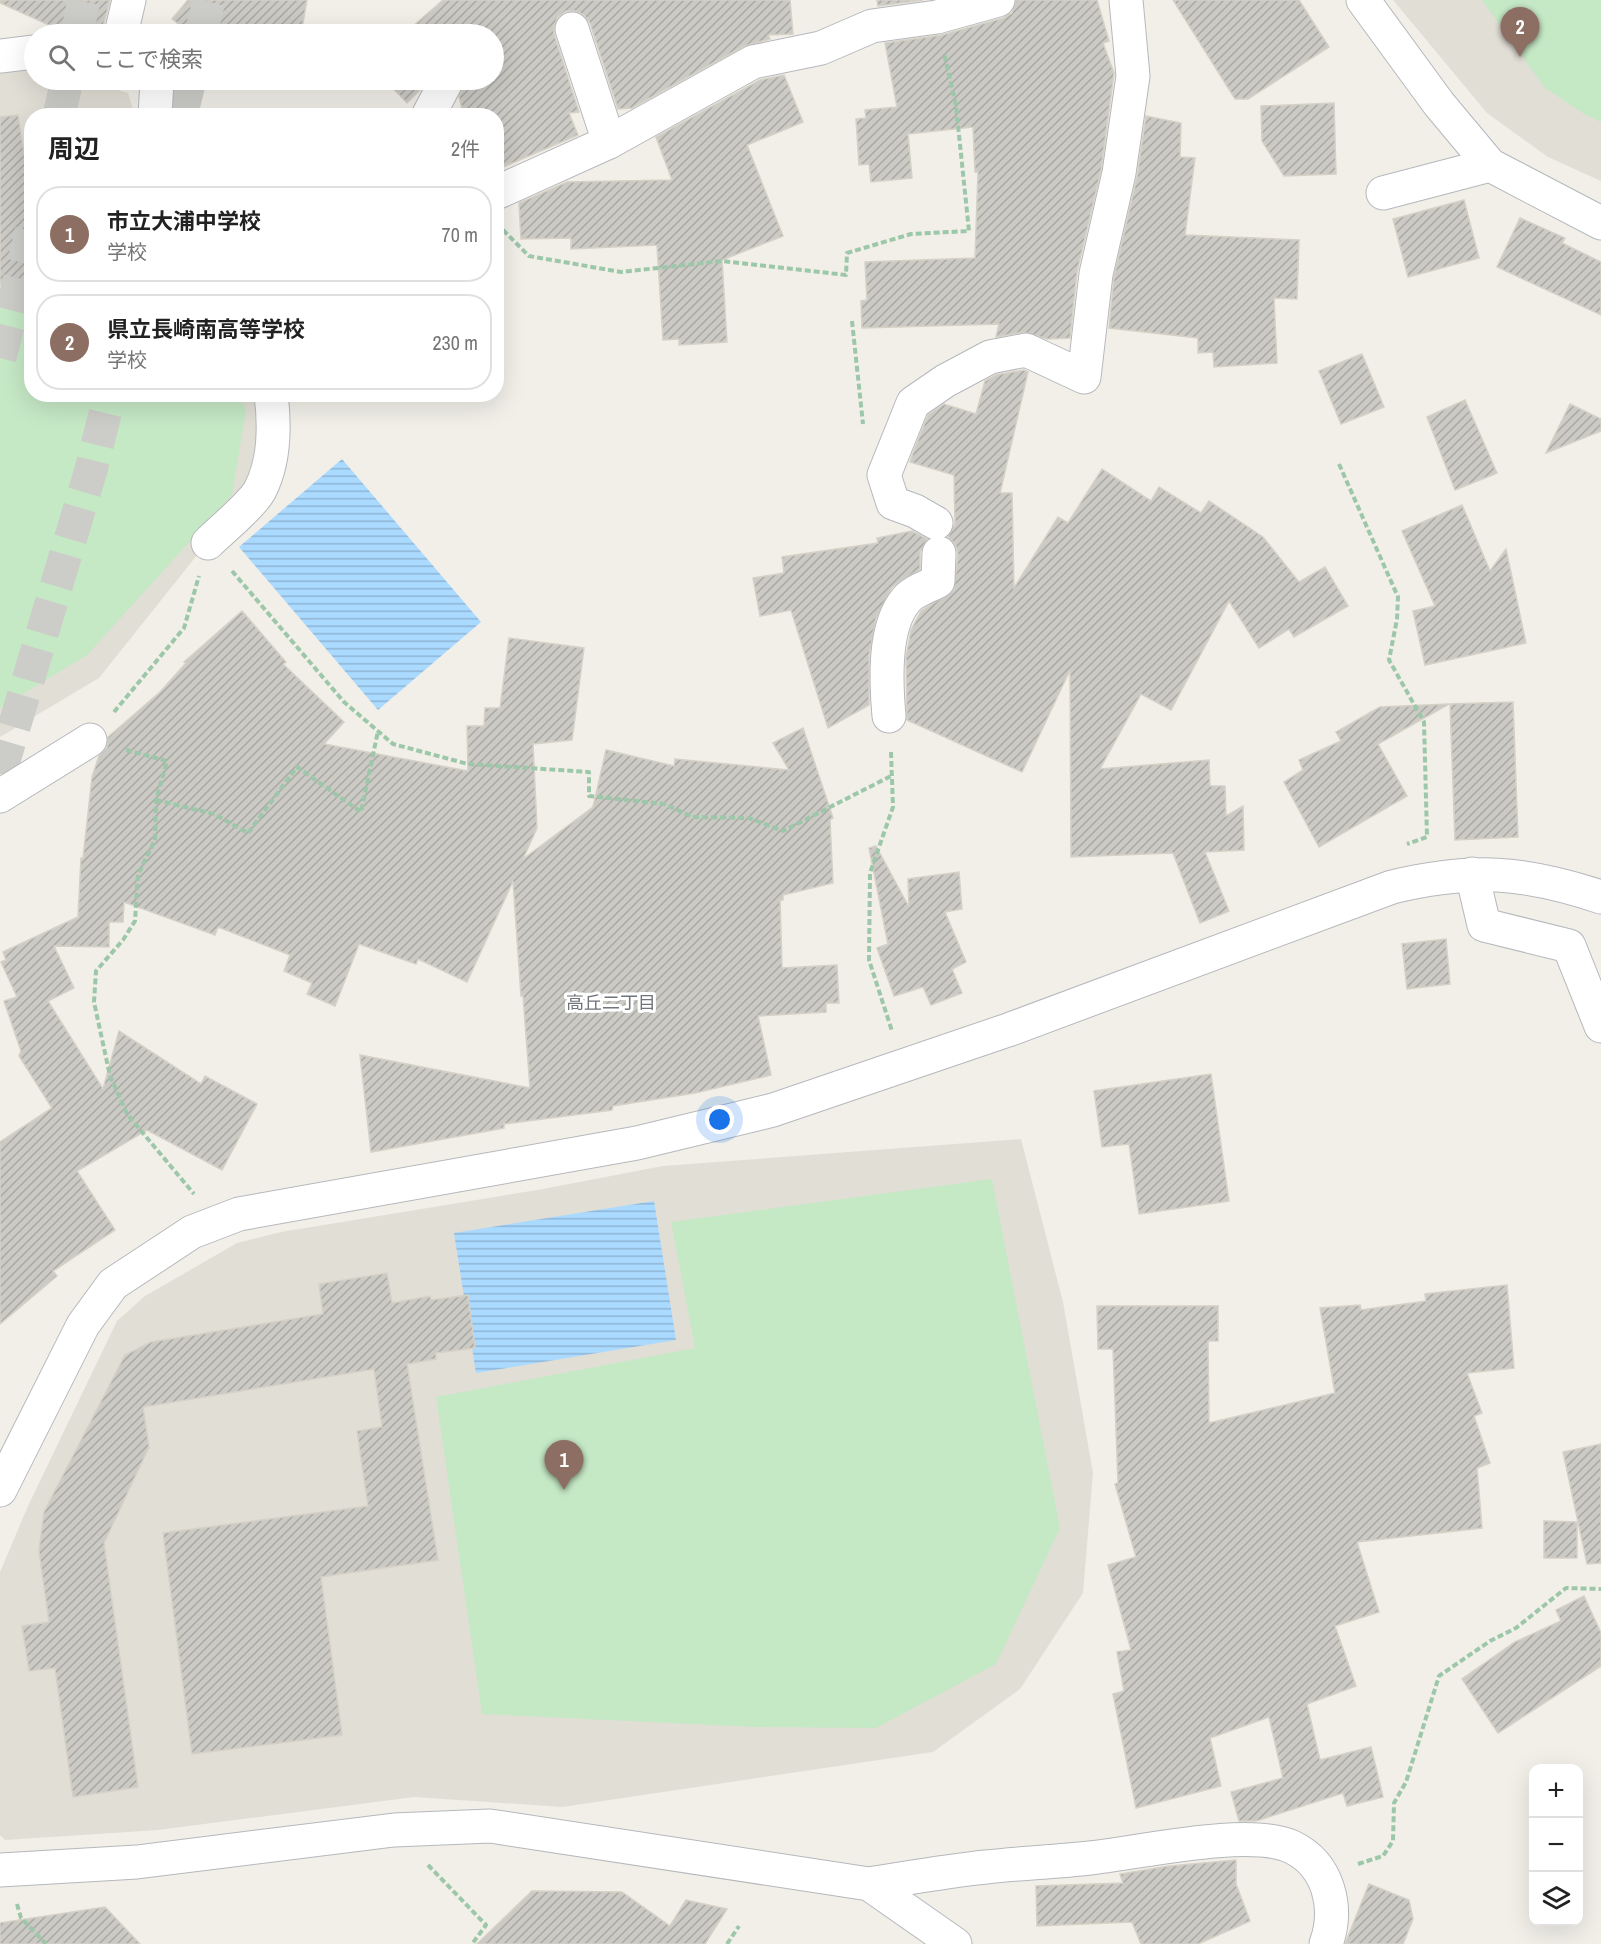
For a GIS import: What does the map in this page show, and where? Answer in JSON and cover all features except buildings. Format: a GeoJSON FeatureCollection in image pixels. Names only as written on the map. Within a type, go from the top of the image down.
{"type":"FeatureCollection","features":[{"type":"Feature","properties":{"kind":"street"},"geometry":{"type":"LineString","coordinates":[[123,24],[129,0]]}},
{"type":"Feature","properties":{"kind":"street"},"geometry":{"type":"LineString","coordinates":[[504,189],[609,142],[753,62],[821,48],[872,26],[937,17],[998,0]]}},
{"type":"Feature","properties":{"kind":"street"},"geometry":{"type":"LineString","coordinates":[[889,716],[886,680],[892,629],[906,599],[938,581],[937,538],[915,511],[893,503],[884,475],[913,403],[964,369],[990,357],[1026,350],[1084,377],[1096,274],[1119,173],[1133,76],[1126,0]]}},
{"type":"Feature","properties":{"kind":"street"},"geometry":{"type":"LineString","coordinates":[[1364,0],[1439,104],[1490,165],[1601,223]]}},
{"type":"Feature","properties":{"kind":"street"},"geometry":{"type":"LineString","coordinates":[[572,29],[609,142]]}},
{"type":"Feature","properties":{"kind":"street"},"geometry":{"type":"LineString","coordinates":[[0,56],[24,53]]}},
{"type":"Feature","properties":{"kind":"street"},"geometry":{"type":"LineString","coordinates":[[155,108],[156,90]]}},
{"type":"Feature","properties":{"kind":"street"},"geometry":{"type":"LineString","coordinates":[[432,108],[442,90]]}},
{"type":"Feature","properties":{"kind":"street"},"geometry":{"type":"LineString","coordinates":[[1383,193],[1490,165]]}},
{"type":"Feature","properties":{"kind":"street"},"geometry":{"type":"LineString","coordinates":[[208,543],[259,491],[270,459],[274,425],[273,402]]}},
{"type":"Feature","properties":{"kind":"street"},"geometry":{"type":"LineString","coordinates":[[0,796],[90,740]]}},
{"type":"Feature","properties":{"kind":"street"},"geometry":{"type":"LineString","coordinates":[[1472,874],[1484,925],[1569,946],[1601,1026]]}},
{"type":"Feature","properties":{"kind":"street"},"geometry":{"type":"LineString","coordinates":[[0,1490],[83,1325],[113,1284],[192,1232],[239,1214],[638,1143],[773,1110],[902,1064],[1008,1030],[1392,886],[1431,878],[1472,874],[1554,882],[1601,897]]}},
{"type":"Feature","properties":{"kind":"street"},"geometry":{"type":"LineString","coordinates":[[0,1870],[137,1862],[394,1830],[490,1826],[869,1884],[984,1867],[1091,1858],[1176,1845],[1276,1842],[1292,1847],[1311,1859],[1325,1876],[1333,1914],[1326,1944]]}},
{"type":"Feature","properties":{"kind":"street"},"geometry":{"type":"LineString","coordinates":[[869,1884],[955,1944]]}},
{"type":"Feature","properties":{"kind":"path"},"geometry":{"type":"LineString","coordinates":[[504,231],[529,256],[621,272],[722,261],[846,276],[847,252],[911,234],[969,231],[956,106],[937,17]]}},
{"type":"Feature","properties":{"kind":"path"},"geometry":{"type":"LineString","coordinates":[[852,321],[864,426]]}},
{"type":"Feature","properties":{"kind":"path"},"geometry":{"type":"LineString","coordinates":[[1339,464],[1398,597],[1397,619],[1389,660],[1424,722],[1427,837],[1390,849],[1392,886]]}},
{"type":"Feature","properties":{"kind":"path"},"geometry":{"type":"LineString","coordinates":[[208,543],[344,702],[393,744],[468,764],[589,772],[589,796],[664,804],[693,817],[749,818],[783,831],[893,775],[893,807],[870,873],[869,960],[902,1064]]}},
{"type":"Feature","properties":{"kind":"path"},"geometry":{"type":"LineString","coordinates":[[208,543],[184,628],[90,740],[167,761],[156,800],[155,840],[138,874],[135,921],[123,940],[96,971],[94,1002],[110,1076],[127,1114],[219,1222]]}},
{"type":"Feature","properties":{"kind":"path"},"geometry":{"type":"LineString","coordinates":[[156,800],[214,814],[248,833],[297,767],[361,812],[378,731]]}},
{"type":"Feature","properties":{"kind":"path"},"geometry":{"type":"LineString","coordinates":[[1325,1876],[1383,1856],[1393,1840],[1394,1803],[1406,1782],[1439,1676],[1490,1641],[1516,1628],[1566,1588],[1601,1589]]}},
{"type":"Feature","properties":{"kind":"path"},"geometry":{"type":"LineString","coordinates":[[394,1830],[486,1925],[472,1944]]}},
{"type":"Feature","properties":{"kind":"path"},"geometry":{"type":"LineString","coordinates":[[19,1905],[21,1918],[46,1944]]}},
{"type":"Feature","properties":{"kind":"path"},"geometry":{"type":"LineString","coordinates":[[727,1944],[739,1926]]}},
{"type":"Feature","properties":{"kind":"shaded area"},"geometry":{"type":"Polygon","coordinates":[[[1393,0],[1601,0],[1601,181],[1548,157],[1487,113],[1393,0]]]}},
{"type":"Feature","properties":{"kind":"shaded area"},"geometry":{"type":"Polygon","coordinates":[[[24,68],[24,90],[118,90],[128,93],[133,108],[24,108],[24,402],[260,402],[264,410],[245,495],[99,678],[0,737],[0,72],[24,68]]]}},
{"type":"Feature","properties":{"kind":"shaded area"},"geometry":{"type":"Polygon","coordinates":[[[1021,1139],[1063,1302],[1093,1473],[1083,1593],[1020,1689],[933,1752],[562,1807],[414,1797],[158,1830],[5,1840],[0,1835],[0,1572],[28,1506],[117,1321],[145,1296],[237,1243],[281,1232],[543,1189],[663,1166],[1021,1139]]]}},
{"type":"Feature","properties":{"kind":"green space"},"geometry":{"type":"Polygon","coordinates":[[[1482,0],[1601,0],[1601,122],[1584,114],[1545,88],[1482,0]]]}},
{"type":"Feature","properties":{"kind":"green space"},"geometry":{"type":"Polygon","coordinates":[[[24,304],[24,402],[242,402],[246,411],[232,495],[87,655],[0,708],[0,308],[24,304]]]}},
{"type":"Feature","properties":{"kind":"green space"},"geometry":{"type":"Polygon","coordinates":[[[992,1179],[1060,1528],[996,1664],[876,1728],[754,1727],[482,1714],[436,1397],[695,1348],[671,1222],[992,1179]]]}},
{"type":"Feature","properties":{"kind":"water"},"geometry":{"type":"Polygon","coordinates":[[[342,459],[481,622],[378,710],[239,547],[342,459]]]}},
{"type":"Feature","properties":{"kind":"water"},"geometry":{"type":"Polygon","coordinates":[[[654,1201],[676,1340],[476,1373],[454,1233],[654,1201]]]}},
{"type":"Feature","properties":{"kind":"tunnel"},"geometry":{"type":"LineString","coordinates":[[79,24],[84,0]]}},
{"type":"Feature","properties":{"kind":"tunnel"},"geometry":{"type":"LineString","coordinates":[[203,24],[209,0]]}},
{"type":"Feature","properties":{"kind":"tunnel"},"geometry":{"type":"LineString","coordinates":[[61,108],[65,90]]}},
{"type":"Feature","properties":{"kind":"tunnel"},"geometry":{"type":"LineString","coordinates":[[183,108],[188,90]]}},
{"type":"Feature","properties":{"kind":"tunnel"},"geometry":{"type":"LineString","coordinates":[[0,358],[24,261]]}},
{"type":"Feature","properties":{"kind":"tunnel"},"geometry":{"type":"LineString","coordinates":[[0,774],[91,470],[108,402]]}},
{"type":"Feature","properties":{"kind":"place","name":"県立長崎南高等学校"},"geometry":{"type":"Point","coordinates":[1520,57]}},
{"type":"Feature","properties":{"kind":"place","name":"市立大浦中学校"},"geometry":{"type":"Point","coordinates":[564,1490]}},
{"type":"Feature","properties":{"kind":"district","name":"高丘二丁目"},"geometry":{"type":"Point","coordinates":[611,1002]}}]}
